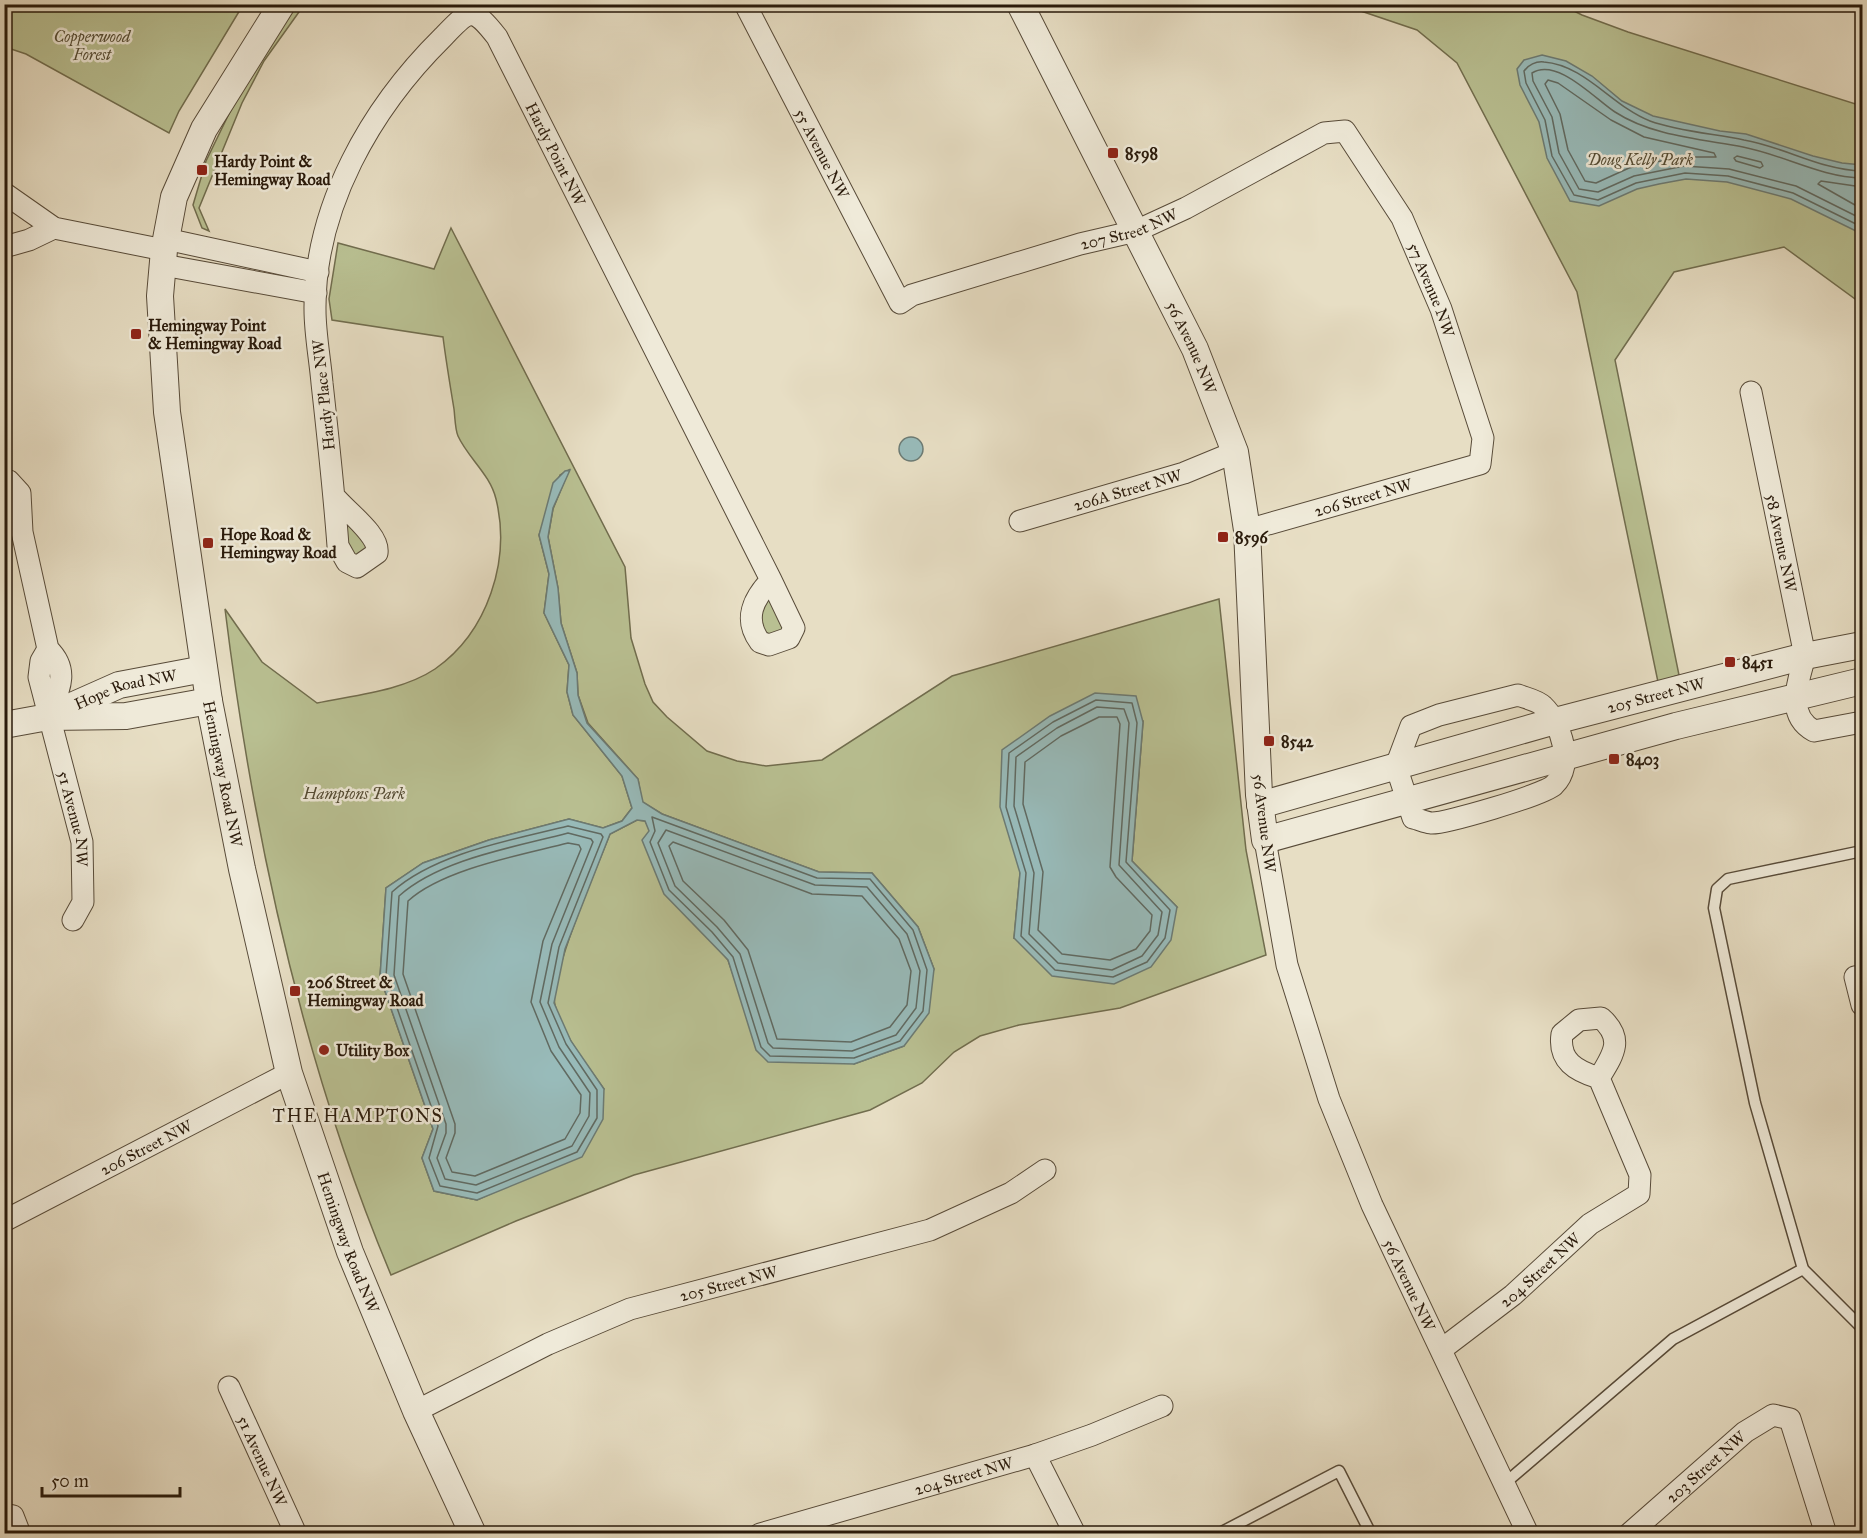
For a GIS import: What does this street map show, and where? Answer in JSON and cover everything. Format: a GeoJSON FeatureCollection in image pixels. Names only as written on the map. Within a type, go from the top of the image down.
{"type":"FeatureCollection","features":[{"type":"Feature","properties":{"kind":"street","name":"Hemingway Road NW"},"geometry":{"type":"LineString","coordinates":[[282,4],[204,129],[174,197],[160,296],[167,412],[209,701],[242,869],[290,1073],[350,1252],[416,1411],[473,1533]]}},
{"type":"Feature","properties":{"kind":"street","name":"55 Avenue NW"},"geometry":{"type":"LineString","coordinates":[[745,4],[900,303]]}},
{"type":"Feature","properties":{"kind":"street","name":"56 Avenue NW"},"geometry":{"type":"LineString","coordinates":[[1020,4],[1195,349],[1235,452],[1247,530],[1260,805],[1287,965],[1329,1099],[1371,1205],[1442,1349],[1528,1533]]}},
{"type":"Feature","properties":{"kind":"street","name":"Hardy Point NW"},"geometry":{"type":"LineString","coordinates":[[316,293],[320,248],[343,178],[374,121],[432,47],[461,18],[471,14],[481,16],[497,37],[771,580]]}},
{"type":"Feature","properties":{"kind":"street","name":"207 Street NW"},"geometry":{"type":"LineString","coordinates":[[900,303],[912,295],[1080,244],[1136,231],[1186,208],[1324,133],[1345,131]]}},
{"type":"Feature","properties":{"kind":"street","name":"57 Avenue NW"},"geometry":{"type":"LineString","coordinates":[[1345,131],[1402,218],[1441,309],[1483,438],[1480,464]]}},
{"type":"Feature","properties":{"kind":"street"},"geometry":{"type":"LineString","coordinates":[[4,193],[54,228],[165,252],[316,293]]}},
{"type":"Feature","properties":{"kind":"street"},"geometry":{"type":"LineString","coordinates":[[4,247],[29,240],[54,228]]}},
{"type":"Feature","properties":{"kind":"street"},"geometry":{"type":"LineString","coordinates":[[165,252],[318,272]]}},
{"type":"Feature","properties":{"kind":"street","name":"Hardy Place NW"},"geometry":{"type":"LineString","coordinates":[[316,293],[315,312],[334,496]]}},
{"type":"Feature","properties":{"kind":"street","name":"58 Avenue NW"},"geometry":{"type":"LineString","coordinates":[[1751,392],[1804,656],[1794,696]]}},
{"type":"Feature","properties":{"kind":"street","name":"206A Street NW"},"geometry":{"type":"LineString","coordinates":[[1020,521],[1184,473],[1235,452]]}},
{"type":"Feature","properties":{"kind":"street","name":"206 Street NW"},"geometry":{"type":"LineString","coordinates":[[1247,530],[1480,464]]}},
{"type":"Feature","properties":{"kind":"street","name":"51 Avenue NW"},"geometry":{"type":"LineString","coordinates":[[4,481],[9,481],[20,493],[22,532],[48,649],[41,661],[39,677],[82,842],[83,902],[72,920]]}},
{"type":"Feature","properties":{"kind":"street","name":"205 Street NW"},"geometry":{"type":"LineString","coordinates":[[1260,805],[1555,721],[1804,656],[1863,645]]}},
{"type":"Feature","properties":{"kind":"street","name":"Hope Road NW"},"geometry":{"type":"LineString","coordinates":[[48,717],[119,685],[204,669]]}},
{"type":"Feature","properties":{"kind":"street","name":"205 Street NW"},"geometry":{"type":"LineString","coordinates":[[1265,840],[1565,756],[1794,696],[1863,681]]}},
{"type":"Feature","properties":{"kind":"street"},"geometry":{"type":"LineString","coordinates":[[1407,799],[1396,766],[1412,726],[1440,715],[1518,695],[1541,704],[1555,721],[1565,756]]}},
{"type":"Feature","properties":{"kind":"street"},"geometry":{"type":"LineString","coordinates":[[1794,696],[1800,720],[1814,731],[1863,722]]}},
{"type":"Feature","properties":{"kind":"street","name":"Hope Road NW"},"geometry":{"type":"LineString","coordinates":[[4,725],[48,717],[126,716],[209,701]]}},
{"type":"Feature","properties":{"kind":"street"},"geometry":{"type":"LineString","coordinates":[[1859,976],[1863,1005]]}},
{"type":"Feature","properties":{"kind":"street","name":"206 Street NW"},"geometry":{"type":"LineString","coordinates":[[4,1221],[290,1073]]}},
{"type":"Feature","properties":{"kind":"street","name":"204 Street NW"},"geometry":{"type":"LineString","coordinates":[[1442,1349],[1513,1294],[1590,1224],[1639,1194],[1640,1175],[1599,1078]]}},
{"type":"Feature","properties":{"kind":"street","name":"205 Street NW"},"geometry":{"type":"LineString","coordinates":[[416,1411],[548,1344],[630,1309],[930,1230],[1011,1193],[1045,1170]]}},
{"type":"Feature","properties":{"kind":"street","name":"51 Avenue NW"},"geometry":{"type":"LineString","coordinates":[[229,1387],[297,1533]]}},
{"type":"Feature","properties":{"kind":"street","name":"204 Street NW"},"geometry":{"type":"LineString","coordinates":[[771,1532],[1035,1455],[1092,1436],[1162,1406]]}},
{"type":"Feature","properties":{"kind":"street","name":"203 Street NW"},"geometry":{"type":"LineString","coordinates":[[1629,1533],[1745,1432],[1773,1415],[1790,1419],[1826,1533]]}},
{"type":"Feature","properties":{"kind":"street"},"geometry":{"type":"LineString","coordinates":[[1035,1455],[1075,1533]]}},
{"type":"Feature","properties":{"kind":"lane"},"geometry":{"type":"LineString","coordinates":[[1863,851],[1728,879],[1717,889],[1714,897],[1714,908],[1755,1103],[1803,1269],[1863,1329]]}},
{"type":"Feature","properties":{"kind":"lane"},"geometry":{"type":"LineString","coordinates":[[1504,1484],[1673,1339],[1803,1269]]}},
{"type":"Feature","properties":{"kind":"lane"},"geometry":{"type":"LineString","coordinates":[[1218,1533],[1339,1471],[1371,1533]]}},
{"type":"Feature","properties":{"kind":"green space","name":"Copperwood Forest"},"geometry":{"type":"Polygon","coordinates":[[[5,4],[243,5],[179,111],[169,133],[26,54],[5,47],[5,4]]]}},
{"type":"Feature","properties":{"kind":"green space"},"geometry":{"type":"Polygon","coordinates":[[[293,5],[304,5],[264,61],[242,103],[199,208],[209,231],[202,228],[193,205],[206,161],[243,85],[293,5]]]}},
{"type":"Feature","properties":{"kind":"green space","name":"Doug Kelly Park"},"geometry":{"type":"Polygon","coordinates":[[[1343,5],[1562,5],[1628,32],[1862,106],[1862,304],[1784,247],[1674,272],[1615,360],[1679,675],[1658,682],[1577,292],[1457,63],[1417,30],[1343,5]]]}},
{"type":"Feature","properties":{"kind":"green space","name":"Hamptons Park"},"geometry":{"type":"Polygon","coordinates":[[[451,228],[625,567],[631,638],[653,702],[707,751],[737,761],[766,766],[822,760],[952,676],[1219,599],[1246,850],[1266,955],[1120,1008],[1019,1025],[980,1036],[954,1052],[922,1083],[870,1110],[634,1175],[516,1221],[391,1275],[359,1195],[331,1113],[285,948],[250,779],[225,609],[262,662],[317,703],[378,691],[422,676],[435,669],[453,654],[482,615],[497,570],[500,522],[493,490],[457,433],[443,337],[332,320],[329,299],[338,243],[434,269],[451,228]],[[569,470],[560,475],[539,535],[549,574],[544,613],[569,665],[567,692],[573,715],[622,776],[632,808],[622,821],[603,828],[569,819],[489,840],[423,863],[386,888],[380,977],[433,1129],[422,1158],[434,1191],[477,1200],[528,1177],[604,1089],[564,1028],[555,1005],[555,991],[566,948],[610,834],[637,820],[645,821],[708,936],[728,960],[739,992],[854,1064],[904,1046],[934,969],[918,927],[872,873],[819,872],[662,814],[642,802],[638,779],[588,723],[578,695],[577,673],[561,623],[558,588],[548,537],[553,509],[569,470]],[[1143,722],[1020,873],[1014,938],[1177,907],[1132,861],[1143,722]]]}},
{"type":"Feature","properties":{"kind":"green space"},"geometry":{"type":"Polygon","coordinates":[[[341,510],[377,553],[347,562],[341,510]]]}},
{"type":"Feature","properties":{"kind":"green space"},"geometry":{"type":"Polygon","coordinates":[[[769,589],[788,621],[776,639],[756,626],[769,589]]]}},
{"type":"Feature","properties":{"kind":"water"},"geometry":{"type":"Polygon","coordinates":[[[1542,55],[1566,61],[1592,76],[1622,101],[1653,116],[1720,131],[1746,134],[1813,156],[1862,165],[1862,234],[1791,199],[1727,182],[1686,179],[1659,184],[1637,189],[1599,206],[1570,201],[1547,158],[1539,122],[1520,85],[1517,69],[1524,60],[1542,55]]]}},
{"type":"Feature","properties":{"kind":"water"},"geometry":{"type":"Polygon","coordinates":[[[911,437],[916,438],[922,444],[922,454],[916,460],[911,461],[906,460],[900,454],[899,449],[900,444],[906,438],[911,437]]]}},
{"type":"Feature","properties":{"kind":"water"},"geometry":{"type":"Polygon","coordinates":[[[570,470],[553,508],[548,537],[558,588],[561,623],[577,673],[578,695],[587,723],[638,779],[643,802],[662,814],[819,872],[872,873],[918,927],[934,969],[929,1013],[904,1046],[854,1064],[768,1062],[756,1050],[728,960],[664,894],[642,840],[649,831],[645,821],[637,820],[610,834],[565,949],[554,1003],[571,1041],[604,1089],[603,1119],[582,1157],[477,1200],[434,1191],[422,1158],[433,1129],[380,977],[386,888],[423,863],[489,840],[569,819],[603,828],[622,821],[632,808],[622,776],[573,715],[567,692],[569,665],[544,613],[549,574],[539,535],[553,483],[565,471],[570,470]]]}},
{"type":"Feature","properties":{"kind":"water"},"geometry":{"type":"Polygon","coordinates":[[[1095,693],[1136,696],[1143,722],[1132,861],[1177,907],[1171,940],[1151,967],[1114,984],[1052,976],[1014,938],[1020,873],[1000,807],[1002,750],[1050,716],[1095,693]]]}},
{"type":"Feature","properties":{"kind":"place","name":"8598"},"geometry":{"type":"Point","coordinates":[1113,153]}},
{"type":"Feature","properties":{"kind":"place","name":"Hardy Point & Hemingway Road"},"geometry":{"type":"Point","coordinates":[202,170]}},
{"type":"Feature","properties":{"kind":"place","name":"Hemingway Point & Hemingway Road"},"geometry":{"type":"Point","coordinates":[136,334]}},
{"type":"Feature","properties":{"kind":"place","name":"8596"},"geometry":{"type":"Point","coordinates":[1223,537]}},
{"type":"Feature","properties":{"kind":"place","name":"Hope Road & Hemingway Road"},"geometry":{"type":"Point","coordinates":[208,543]}},
{"type":"Feature","properties":{"kind":"place","name":"8451"},"geometry":{"type":"Point","coordinates":[1730,662]}},
{"type":"Feature","properties":{"kind":"place","name":"8542"},"geometry":{"type":"Point","coordinates":[1269,741]}},
{"type":"Feature","properties":{"kind":"place","name":"8403"},"geometry":{"type":"Point","coordinates":[1614,759]}},
{"type":"Feature","properties":{"kind":"place","name":"206 Street & Hemingway Road"},"geometry":{"type":"Point","coordinates":[295,991]}},
{"type":"Feature","properties":{"kind":"place","name":"Utility Box"},"geometry":{"type":"Point","coordinates":[324,1050]}},
{"type":"Feature","properties":{"kind":"district","name":"THE HAMPTONS"},"geometry":{"type":"Point","coordinates":[358,1116]}}]}
